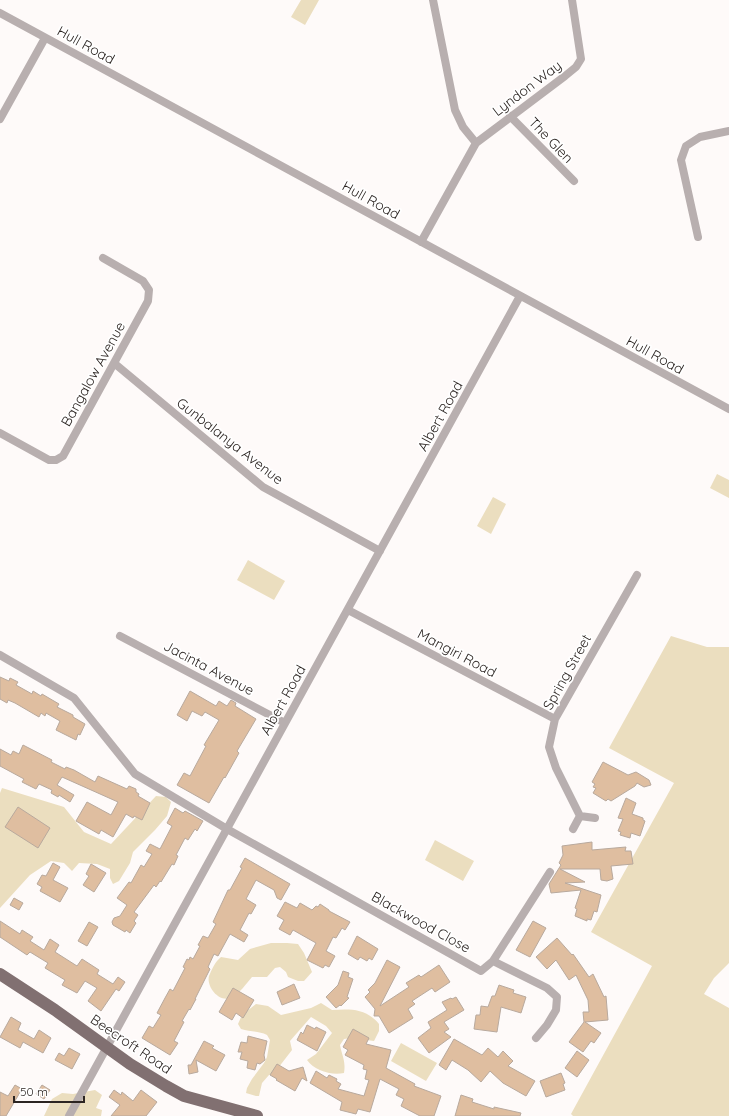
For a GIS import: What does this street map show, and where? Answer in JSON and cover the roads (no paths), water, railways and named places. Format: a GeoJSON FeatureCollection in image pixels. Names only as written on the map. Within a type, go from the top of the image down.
{"type":"FeatureCollection","features":[{"type":"Feature","properties":{"kind":"main road","name":"Beecroft Road"},"geometry":{"type":"LineString","coordinates":[[0,974],[130,1064],[184,1096],[257,1116]]}},
{"type":"Feature","properties":{"kind":"street"},"geometry":{"type":"LineString","coordinates":[[433,0],[455,110],[463,127],[476,143]]}},
{"type":"Feature","properties":{"kind":"street","name":"Lyndon Way"},"geometry":{"type":"LineString","coordinates":[[420,242],[476,143],[576,67],[581,59],[572,0]]}},
{"type":"Feature","properties":{"kind":"street","name":"Hull Road"},"geometry":{"type":"LineString","coordinates":[[0,13],[729,409]]}},
{"type":"Feature","properties":{"kind":"street"},"geometry":{"type":"LineString","coordinates":[[0,119],[44,38]]}},
{"type":"Feature","properties":{"kind":"street","name":"The Glen"},"geometry":{"type":"LineString","coordinates":[[510,116],[574,181]]}},
{"type":"Feature","properties":{"kind":"street"},"geometry":{"type":"LineString","coordinates":[[698,237],[681,160],[686,146],[700,137],[729,131]]}},
{"type":"Feature","properties":{"kind":"street","name":"Bangalow Avenue"},"geometry":{"type":"LineString","coordinates":[[0,433],[49,460],[56,460],[63,456],[148,301],[149,290],[143,281],[103,258]]}},
{"type":"Feature","properties":{"kind":"street","name":"Albert Road"},"geometry":{"type":"LineString","coordinates":[[69,1116],[520,296]]}},
{"type":"Feature","properties":{"kind":"street","name":"Gunbalanya Avenue"},"geometry":{"type":"LineString","coordinates":[[114,363],[263,486],[380,551]]}},
{"type":"Feature","properties":{"kind":"street","name":"Spring Street"},"geometry":{"type":"LineString","coordinates":[[580,816],[556,768],[549,747],[554,719],[637,575]]}},
{"type":"Feature","properties":{"kind":"street","name":"Mangiri Road"},"geometry":{"type":"LineString","coordinates":[[348,610],[554,719]]}},
{"type":"Feature","properties":{"kind":"street","name":"Jacinta Avenue"},"geometry":{"type":"LineString","coordinates":[[120,636],[285,723]]}},
{"type":"Feature","properties":{"kind":"street"},"geometry":{"type":"LineString","coordinates":[[0,655],[74,698],[135,774],[228,829]]}},
{"type":"Feature","properties":{"kind":"street"},"geometry":{"type":"LineString","coordinates":[[573,829],[580,816],[595,818]]}},
{"type":"Feature","properties":{"kind":"street","name":"Blackwood Close"},"geometry":{"type":"LineString","coordinates":[[228,829],[481,972],[493,961]]}},
{"type":"Feature","properties":{"kind":"street"},"geometry":{"type":"LineString","coordinates":[[536,1038],[547,1025],[556,1010],[557,997],[547,988],[493,961],[550,872]]}}]}
